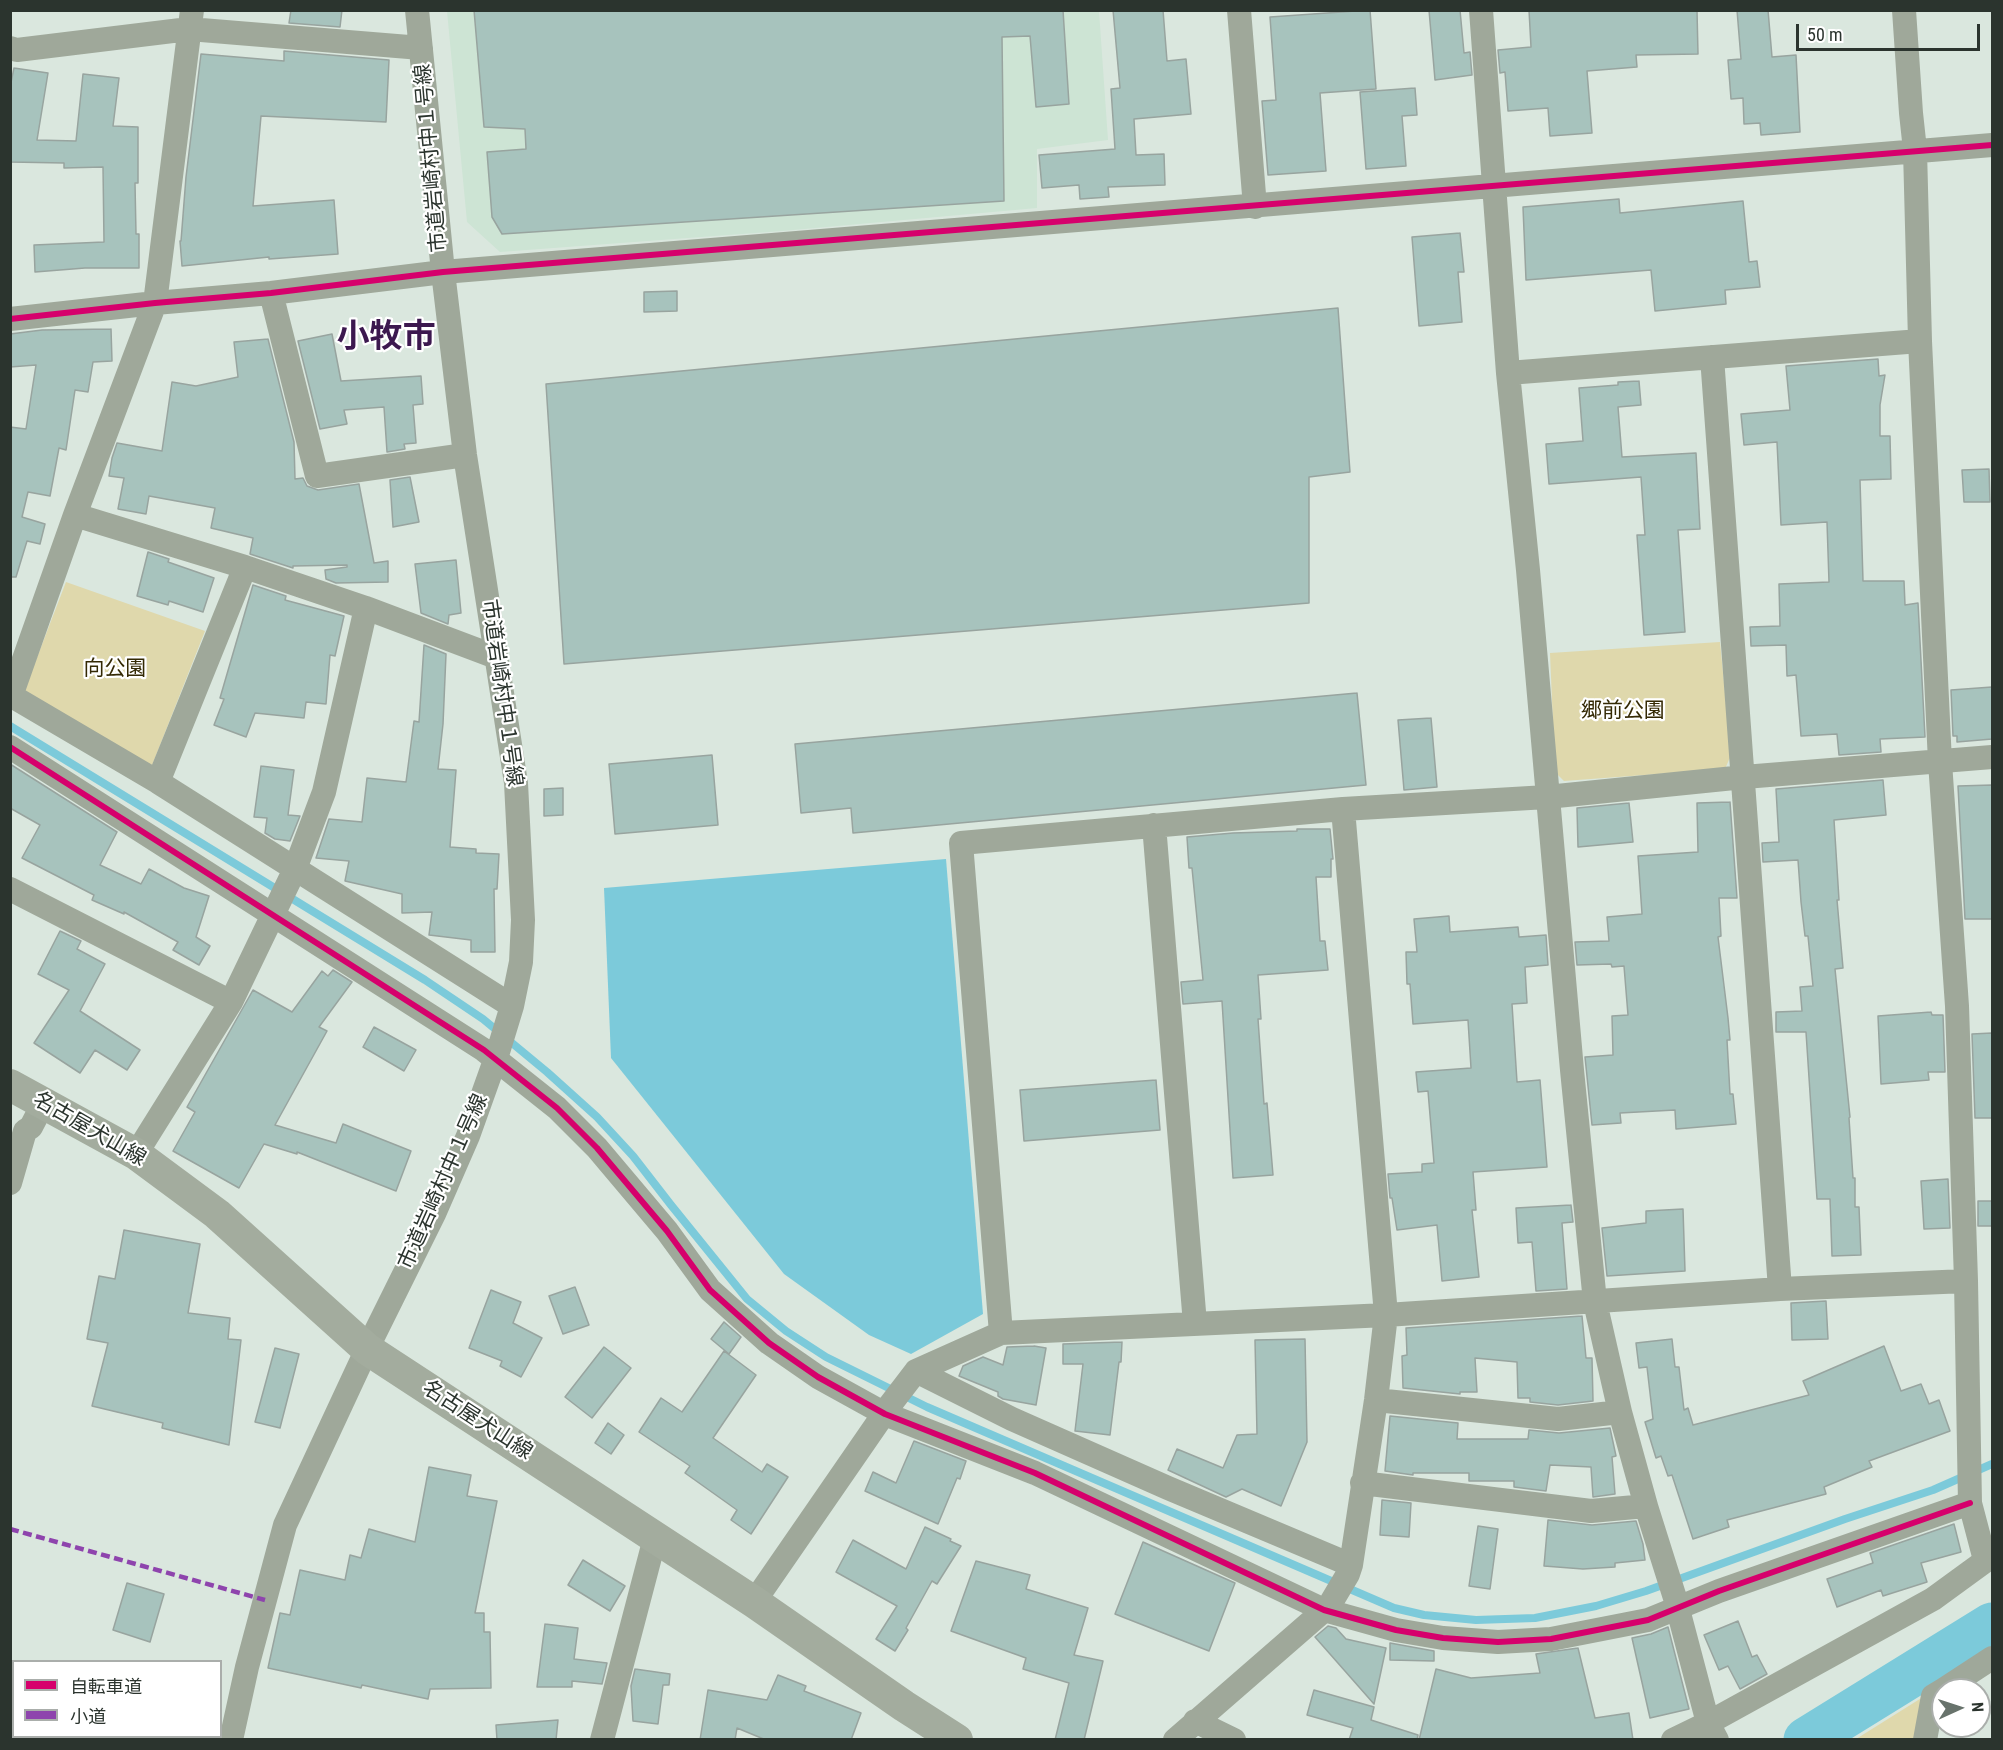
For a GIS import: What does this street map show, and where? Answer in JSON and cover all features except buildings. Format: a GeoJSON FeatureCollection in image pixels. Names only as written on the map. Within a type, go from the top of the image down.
{"type":"FeatureCollection","features":[{"type":"Feature","properties":{"kind":"main road","name":"名古屋犬山線"},"geometry":{"type":"LineString","coordinates":[[10,1085],[136,1154],[217,1214],[367,1349],[754,1602],[957,1740]]}},
{"type":"Feature","properties":{"kind":"street","name":"市道岩崎村中１号線"},"geometry":{"type":"LineString","coordinates":[[231,1740],[247,1667],[285,1525],[367,1349],[434,1214],[468,1136],[497,1056],[512,1006],[521,962],[523,920],[516,783],[465,455],[443,272],[417,10]]}},
{"type":"Feature","properties":{"kind":"street"},"geometry":{"type":"LineString","coordinates":[[1239,10],[1255,207]]}},
{"type":"Feature","properties":{"kind":"street"},"geometry":{"type":"LineString","coordinates":[[1481,10],[1508,373],[1595,1302],[1620,1412],[1646,1506],[1677,1603],[1712,1731]]}},
{"type":"Feature","properties":{"kind":"street"},"geometry":{"type":"LineString","coordinates":[[1673,1740],[1712,1731],[1934,1599],[1989,1558],[1970,1503],[1966,1281],[1956,1006],[1940,762],[1920,341],[1915,150],[1904,10]]}},
{"type":"Feature","properties":{"kind":"street"},"geometry":{"type":"LineString","coordinates":[[190,20],[155,303],[75,515],[11,695],[158,782],[292,874],[512,1006]]}},
{"type":"Feature","properties":{"kind":"street"},"geometry":{"type":"LineString","coordinates":[[10,48],[17,50],[190,20],[422,48]]}},
{"type":"Feature","properties":{"kind":"street"},"geometry":{"type":"LineString","coordinates":[[10,319],[271,293],[443,272],[1992,145]]}},
{"type":"Feature","properties":{"kind":"street"},"geometry":{"type":"LineString","coordinates":[[271,293],[317,476],[465,455]]}},
{"type":"Feature","properties":{"kind":"street"},"geometry":{"type":"LineString","coordinates":[[1508,373],[1920,341]]}},
{"type":"Feature","properties":{"kind":"street"},"geometry":{"type":"LineString","coordinates":[[1712,357],[1780,1289]]}},
{"type":"Feature","properties":{"kind":"street"},"geometry":{"type":"LineString","coordinates":[[75,515],[245,567],[366,608],[496,657]]}},
{"type":"Feature","properties":{"kind":"street"},"geometry":{"type":"LineString","coordinates":[[158,782],[245,567]]}},
{"type":"Feature","properties":{"kind":"street"},"geometry":{"type":"LineString","coordinates":[[136,1154],[231,1002],[292,874],[324,792],[366,608]]}},
{"type":"Feature","properties":{"kind":"street"},"geometry":{"type":"LineString","coordinates":[[10,747],[273,912],[484,1050],[497,1056],[597,1148],[667,1231],[710,1290],[769,1343],[819,1377],[887,1410],[1035,1473],[1327,1608],[1395,1630],[1443,1638],[1498,1642],[1551,1639],[1648,1620],[1677,1603],[1730,1587],[1970,1503]]}},
{"type":"Feature","properties":{"kind":"street"},"geometry":{"type":"LineString","coordinates":[[1000,1333],[961,843],[1343,809],[1547,797],[1744,777],[1992,758]]}},
{"type":"Feature","properties":{"kind":"street"},"geometry":{"type":"LineString","coordinates":[[1175,1740],[1327,1608],[1350,1570],[1376,1400],[1386,1315],[1343,809]]}},
{"type":"Feature","properties":{"kind":"street"},"geometry":{"type":"LineString","coordinates":[[1154,825],[1195,1324]]}},
{"type":"Feature","properties":{"kind":"street"},"geometry":{"type":"LineString","coordinates":[[10,890],[231,1002]]}},
{"type":"Feature","properties":{"kind":"street"},"geometry":{"type":"LineString","coordinates":[[10,1183],[26,1131],[31,1127],[44,1102]]}},
{"type":"Feature","properties":{"kind":"street"},"geometry":{"type":"LineString","coordinates":[[754,1602],[916,1371],[1000,1333],[1386,1315],[1780,1289],[1966,1281]]}},
{"type":"Feature","properties":{"kind":"street"},"geometry":{"type":"LineString","coordinates":[[916,1371],[1012,1419],[1350,1570]]}},
{"type":"Feature","properties":{"kind":"street"},"geometry":{"type":"LineString","coordinates":[[1376,1400],[1558,1419],[1620,1412]]}},
{"type":"Feature","properties":{"kind":"street"},"geometry":{"type":"LineString","coordinates":[[1362,1483],[1591,1511],[1646,1506]]}},
{"type":"Feature","properties":{"kind":"street"},"geometry":{"type":"LineString","coordinates":[[602,1740],[655,1538]]}},
{"type":"Feature","properties":{"kind":"street"},"geometry":{"type":"LineString","coordinates":[[1962,1678],[1992,1659]]}},
{"type":"Feature","properties":{"kind":"street"},"geometry":{"type":"LineString","coordinates":[[1925,1740],[1931,1707]]}},
{"type":"Feature","properties":{"kind":"street"},"geometry":{"type":"LineString","coordinates":[[1195,1721],[1234,1740]]}},
{"type":"Feature","properties":{"kind":"shaded area"},"geometry":{"type":"Polygon","coordinates":[[[447,11],[1099,11],[1108,140],[1037,149],[1037,208],[782,231],[500,252],[467,222],[447,11]]]}},
{"type":"Feature","properties":{"kind":"green space","name":"向公園"},"geometry":{"type":"Polygon","coordinates":[[[66,582],[205,631],[151,768],[23,694],[66,582]]]}},
{"type":"Feature","properties":{"kind":"green space","name":"郷前公園"},"geometry":{"type":"Polygon","coordinates":[[[1720,642],[1731,755],[1725,769],[1564,781],[1555,772],[1550,653],[1720,642]]]}},
{"type":"Feature","properties":{"kind":"green space"},"geometry":{"type":"Polygon","coordinates":[[[1923,1697],[1915,1739],[1856,1739],[1923,1697]]]}},
{"type":"Feature","properties":{"kind":"water"},"geometry":{"type":"Polygon","coordinates":[[[946,859],[983,1314],[911,1354],[869,1335],[784,1274],[611,1058],[604,888],[946,859]]]}},
{"type":"Feature","properties":{"kind":"waterway"},"geometry":{"type":"LineString","coordinates":[[10,726],[425,980],[483,1019],[597,1117],[633,1156],[747,1299],[786,1331],[826,1357],[927,1407],[1394,1608],[1424,1615],[1476,1620],[1535,1618],[1596,1606],[1646,1591],[1845,1519],[1933,1490],[1992,1464]]}},
{"type":"Feature","properties":{"kind":"waterway"},"geometry":{"type":"LineString","coordinates":[[1806,1740],[1992,1625]]}},
{"type":"Feature","properties":{"kind":"marked path"},"geometry":{"type":"LineString","coordinates":[[10,1529],[265,1600]]}},
{"type":"Feature","properties":{"kind":"cycle path"},"geometry":{"type":"LineString","coordinates":[[10,319],[271,293],[443,272],[1992,145]]}},
{"type":"Feature","properties":{"kind":"cycle path"},"geometry":{"type":"LineString","coordinates":[[10,747],[484,1050],[557,1108],[597,1148],[667,1231],[710,1290],[769,1343],[818,1377],[885,1414],[1035,1473],[1324,1610],[1396,1630],[1443,1638],[1498,1642],[1551,1639],[1648,1620],[1719,1591],[1970,1503]]}},
{"type":"Feature","properties":{"kind":"district","name":"小牧市"},"geometry":{"type":"Point","coordinates":[386,339]}}]}
